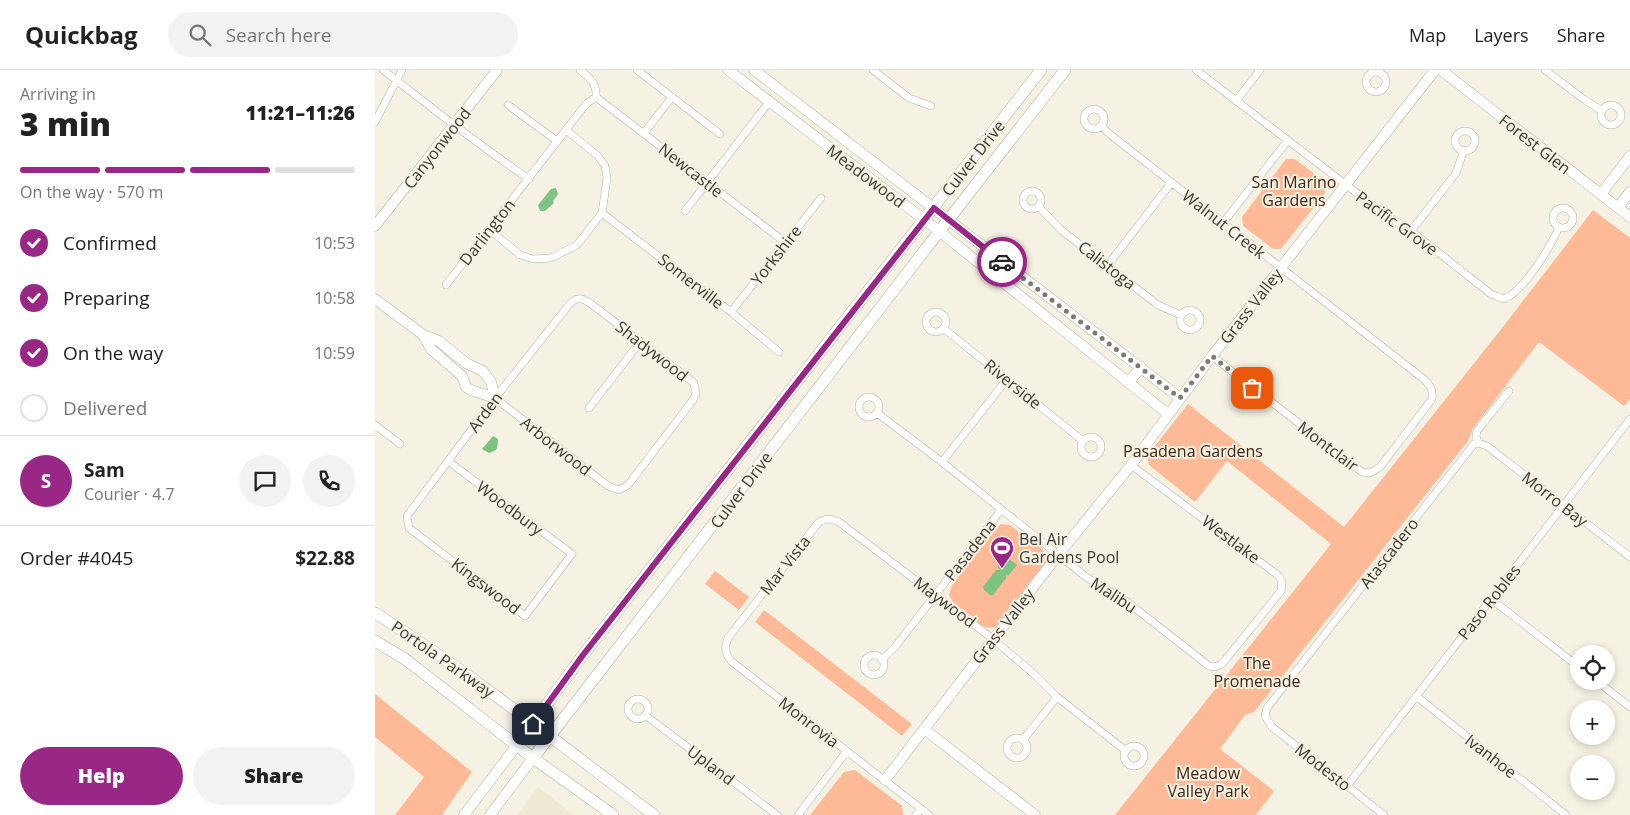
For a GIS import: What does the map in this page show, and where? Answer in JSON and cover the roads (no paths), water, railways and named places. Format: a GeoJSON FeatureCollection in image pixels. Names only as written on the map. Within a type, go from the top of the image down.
{"type":"FeatureCollection","features":[{"type":"Feature","properties":{"kind":"main road","name":"Culver Drive"},"geometry":{"type":"LineString","coordinates":[[517,745],[583,655],[925,221],[1041,70]]}},
{"type":"Feature","properties":{"kind":"main road","name":"Culver Drive"},"geometry":{"type":"LineString","coordinates":[[533,758],[939,230],[1065,70]]}},
{"type":"Feature","properties":{"kind":"main road","name":"Portola Parkway"},"geometry":{"type":"LineString","coordinates":[[375,613],[418,640],[654,815]]}},
{"type":"Feature","properties":{"kind":"main road","name":"Portola Parkway"},"geometry":{"type":"LineString","coordinates":[[375,641],[405,659],[533,758],[613,815]]}},
{"type":"Feature","properties":{"kind":"main road"},"geometry":{"type":"LineString","coordinates":[[595,801],[605,815]]}},
{"type":"Feature","properties":{"kind":"street"},"geometry":{"type":"LineString","coordinates":[[383,70],[455,126],[529,179]]}},
{"type":"Feature","properties":{"kind":"street"},"geometry":{"type":"LineString","coordinates":[[375,122],[402,70]]}},
{"type":"Feature","properties":{"kind":"street","name":"Canyonwood"},"geometry":{"type":"LineString","coordinates":[[375,226],[497,70]]}},
{"type":"Feature","properties":{"kind":"street"},"geometry":{"type":"LineString","coordinates":[[580,70],[595,84],[596,97]]}},
{"type":"Feature","properties":{"kind":"street"},"geometry":{"type":"LineString","coordinates":[[637,70],[720,134]]}},
{"type":"Feature","properties":{"kind":"street","name":"Meadowood"},"geometry":{"type":"LineString","coordinates":[[727,70],[939,230],[1168,414]]}},
{"type":"Feature","properties":{"kind":"street","name":"Meadowood"},"geometry":{"type":"LineString","coordinates":[[754,70],[1180,398]]}},
{"type":"Feature","properties":{"kind":"street"},"geometry":{"type":"LineString","coordinates":[[873,70],[909,98],[931,106]]}},
{"type":"Feature","properties":{"kind":"street","name":"Pacific Grove"},"geometry":{"type":"LineString","coordinates":[[1196,70],[1346,186],[1411,231],[1491,294],[1505,298],[1516,291],[1552,244],[1559,227]]}},
{"type":"Feature","properties":{"kind":"street"},"geometry":{"type":"LineString","coordinates":[[1236,101],[1260,70]]}},
{"type":"Feature","properties":{"kind":"street","name":"Grass Valley"},"geometry":{"type":"LineString","coordinates":[[885,780],[1058,555],[1131,465],[1212,356],[1435,70]]}},
{"type":"Feature","properties":{"kind":"street","name":"Forest Glen"},"geometry":{"type":"LineString","coordinates":[[1441,70],[1630,217]]}},
{"type":"Feature","properties":{"kind":"street"},"geometry":{"type":"LineString","coordinates":[[1545,70],[1581,98],[1602,110]]}},
{"type":"Feature","properties":{"kind":"street","name":"Darlington"},"geometry":{"type":"LineString","coordinates":[[446,285],[586,104],[596,97]]}},
{"type":"Feature","properties":{"kind":"street","name":"Newcastle"},"geometry":{"type":"LineString","coordinates":[[596,97],[786,243]]}},
{"type":"Feature","properties":{"kind":"street"},"geometry":{"type":"LineString","coordinates":[[645,133],[672,97]]}},
{"type":"Feature","properties":{"kind":"street"},"geometry":{"type":"LineString","coordinates":[[685,211],[769,102]]}},
{"type":"Feature","properties":{"kind":"street"},"geometry":{"type":"LineString","coordinates":[[508,105],[557,142]]}},
{"type":"Feature","properties":{"kind":"street","name":"Walnut Creek"},"geometry":{"type":"LineString","coordinates":[[1101,126],[1171,183],[1425,380],[1433,393],[1431,399]]}},
{"type":"Feature","properties":{"kind":"street"},"geometry":{"type":"LineString","coordinates":[[489,229],[520,255],[533,259],[551,258],[577,244],[602,213],[607,178],[605,166],[598,156],[566,130]]}},
{"type":"Feature","properties":{"kind":"street"},"geometry":{"type":"LineString","coordinates":[[1223,223],[1287,140]]}},
{"type":"Feature","properties":{"kind":"street"},"geometry":{"type":"LineString","coordinates":[[1411,231],[1456,173],[1464,150]]}},
{"type":"Feature","properties":{"kind":"street"},"geometry":{"type":"LineString","coordinates":[[1601,194],[1630,156]]}},
{"type":"Feature","properties":{"kind":"street"},"geometry":{"type":"LineString","coordinates":[[1107,266],[1171,183]]}},
{"type":"Feature","properties":{"kind":"street"},"geometry":{"type":"LineString","coordinates":[[1618,207],[1630,192]]}},
{"type":"Feature","properties":{"kind":"street","name":"Yorkshire"},"geometry":{"type":"LineString","coordinates":[[731,312],[821,198]]}},
{"type":"Feature","properties":{"kind":"street","name":"Calistoga"},"geometry":{"type":"LineString","coordinates":[[1039,207],[1061,230],[1158,305],[1181,315]]}},
{"type":"Feature","properties":{"kind":"street","name":"Somerville"},"geometry":{"type":"LineString","coordinates":[[602,213],[731,312],[779,352]]}},
{"type":"Feature","properties":{"kind":"street","name":"Shadywood"},"geometry":{"type":"LineString","coordinates":[[573,300],[578,298],[585,299],[694,383],[696,394],[693,400],[628,485],[619,490]]}},
{"type":"Feature","properties":{"kind":"street","name":"Arborwood"},"geometry":{"type":"LineString","coordinates":[[375,299],[422,334],[439,341],[466,363],[483,371],[491,382],[495,398]]}},
{"type":"Feature","properties":{"kind":"street","name":"Arden"},"geometry":{"type":"LineString","coordinates":[[409,528],[407,516],[495,398],[573,300]]}},
{"type":"Feature","properties":{"kind":"street","name":"Riverside"},"geometry":{"type":"LineString","coordinates":[[943,328],[1083,441]]}},
{"type":"Feature","properties":{"kind":"street","name":"Arborwood"},"geometry":{"type":"LineString","coordinates":[[422,334],[432,350],[462,376],[466,387],[495,398],[608,486],[619,490]]}},
{"type":"Feature","properties":{"kind":"street"},"geometry":{"type":"LineString","coordinates":[[589,408],[640,342]]}},
{"type":"Feature","properties":{"kind":"street","name":"Montclair"},"geometry":{"type":"LineString","coordinates":[[1212,356],[1362,472],[1370,473],[1380,467],[1431,399]]}},
{"type":"Feature","properties":{"kind":"street"},"geometry":{"type":"LineString","coordinates":[[1131,386],[1144,370]]}},
{"type":"Feature","properties":{"kind":"street"},"geometry":{"type":"LineString","coordinates":[[942,462],[1007,379]]}},
{"type":"Feature","properties":{"kind":"street","name":"Atascadero"},"geometry":{"type":"LineString","coordinates":[[1265,716],[1268,706],[1474,444],[1478,442],[1477,431],[1509,391]]}},
{"type":"Feature","properties":{"kind":"street","name":"Malibu"},"geometry":{"type":"LineString","coordinates":[[877,414],[942,462],[1086,577],[1126,601],[1209,666],[1221,664],[1252,628]]}},
{"type":"Feature","properties":{"kind":"street","name":"Paso Robles"},"geometry":{"type":"LineString","coordinates":[[1347,786],[1630,419]]}},
{"type":"Feature","properties":{"kind":"street"},"geometry":{"type":"LineString","coordinates":[[375,425],[400,444]]}},
{"type":"Feature","properties":{"kind":"street","name":"Morro Bay"},"geometry":{"type":"LineString","coordinates":[[1478,442],[1487,446],[1630,557]]}},
{"type":"Feature","properties":{"kind":"street","name":"Woodbury"},"geometry":{"type":"LineString","coordinates":[[448,461],[572,554]]}},
{"type":"Feature","properties":{"kind":"street","name":"Westlake"},"geometry":{"type":"LineString","coordinates":[[1131,465],[1279,576],[1282,583],[1281,591],[1252,628]]}},
{"type":"Feature","properties":{"kind":"street","name":"Pasadena"},"geometry":{"type":"LineString","coordinates":[[883,660],[1001,510]]}},
{"type":"Feature","properties":{"kind":"street","name":"Maywood"},"geometry":{"type":"LineString","coordinates":[[828,518],[839,522],[993,639],[1035,675],[1057,697],[1126,751]]}},
{"type":"Feature","properties":{"kind":"street","name":"Mar Vista"},"geometry":{"type":"LineString","coordinates":[[746,616],[818,523],[828,518]]}},
{"type":"Feature","properties":{"kind":"street","name":"Kingswood"},"geometry":{"type":"LineString","coordinates":[[409,528],[525,616],[572,554]]}},
{"type":"Feature","properties":{"kind":"street"},"geometry":{"type":"LineString","coordinates":[[1491,599],[1570,660]]}},
{"type":"Feature","properties":{"kind":"street","name":"Monrovia"},"geometry":{"type":"LineString","coordinates":[[746,616],[726,642],[725,650],[728,658],[885,780],[919,812],[929,815]]}},
{"type":"Feature","properties":{"kind":"street"},"geometry":{"type":"LineString","coordinates":[[1608,690],[1630,707]]}},
{"type":"Feature","properties":{"kind":"street","name":"Ivanhoe"},"geometry":{"type":"LineString","coordinates":[[1416,696],[1566,815]]}},
{"type":"Feature","properties":{"kind":"street"},"geometry":{"type":"LineString","coordinates":[[1023,740],[1057,697]]}},
{"type":"Feature","properties":{"kind":"street","name":"Upland"},"geometry":{"type":"LineString","coordinates":[[645,715],[777,815]]}},
{"type":"Feature","properties":{"kind":"street","name":"Modesto"},"geometry":{"type":"LineString","coordinates":[[1265,716],[1272,727],[1385,815]]}},
{"type":"Feature","properties":{"kind":"street"},"geometry":{"type":"LineString","coordinates":[[924,729],[1035,815]]}},
{"type":"Feature","properties":{"kind":"street","name":"Culver Drive"},"geometry":{"type":"LineString","coordinates":[[464,815],[517,745]]}},
{"type":"Feature","properties":{"kind":"street"},"geometry":{"type":"LineString","coordinates":[[798,815],[847,751]]}},
{"type":"Feature","properties":{"kind":"street","name":"Culver Drive"},"geometry":{"type":"LineString","coordinates":[[490,815],[533,758]]}},
{"type":"Feature","properties":{"kind":"place","name":"Bel Air Gardens Pool"},"geometry":{"type":"Point","coordinates":[1002,569]}},
{"type":"Feature","properties":{"kind":"park label","name":"San Marino Gardens"},"geometry":{"type":"Point","coordinates":[1294,191]}},
{"type":"Feature","properties":{"kind":"park label","name":"Pasadena Gardens"},"geometry":{"type":"Point","coordinates":[1193,451]}},
{"type":"Feature","properties":{"kind":"park label","name":"The Promenade"},"geometry":{"type":"Point","coordinates":[1257,672]}},
{"type":"Feature","properties":{"kind":"park label","name":"Meadow Valley Park"},"geometry":{"type":"Point","coordinates":[1208,782]}}]}
